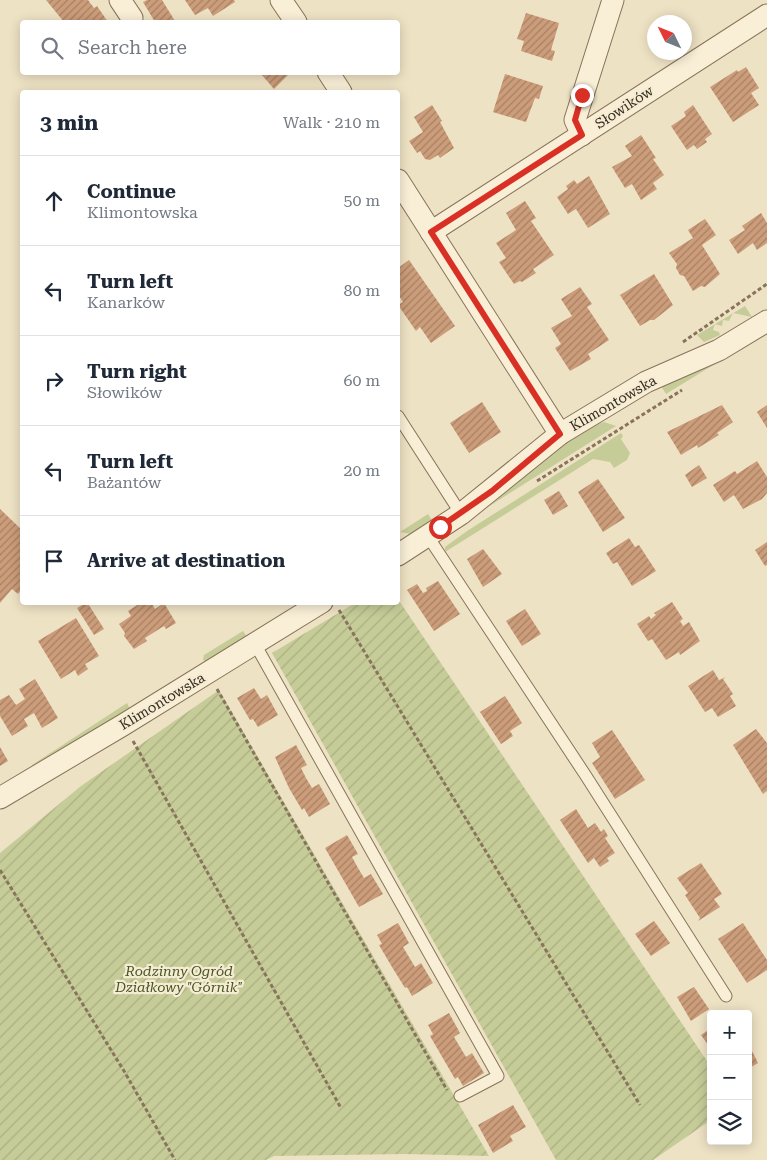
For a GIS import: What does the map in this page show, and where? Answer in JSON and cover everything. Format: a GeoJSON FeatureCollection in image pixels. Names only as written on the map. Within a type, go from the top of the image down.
{"type":"FeatureCollection","features":[{"type":"Feature","properties":{"kind":"street"},"geometry":{"type":"LineString","coordinates":[[120,0],[132,18]]}},
{"type":"Feature","properties":{"kind":"street"},"geometry":{"type":"LineString","coordinates":[[281,0],[295,20]]}},
{"type":"Feature","properties":{"kind":"street"},"geometry":{"type":"LineString","coordinates":[[582,135],[575,120],[613,0]]}},
{"type":"Feature","properties":{"kind":"street","name":"Słowików"},"geometry":{"type":"LineString","coordinates":[[431,232],[767,14]]}},
{"type":"Feature","properties":{"kind":"street"},"geometry":{"type":"LineString","coordinates":[[330,75],[340,90]]}},
{"type":"Feature","properties":{"kind":"street"},"geometry":{"type":"LineString","coordinates":[[400,183],[560,434]]}},
{"type":"Feature","properties":{"kind":"street","name":"Klimontowska"},"geometry":{"type":"LineString","coordinates":[[400,553],[461,514],[560,434],[646,382],[719,350],[767,320]]}},
{"type":"Feature","properties":{"kind":"street","name":"Klimontowska"},"geometry":{"type":"LineString","coordinates":[[0,798],[255,644],[330,605]]}},
{"type":"Feature","properties":{"kind":"lane"},"geometry":{"type":"LineString","coordinates":[[400,419],[461,514]]}},
{"type":"Feature","properties":{"kind":"lane"},"geometry":{"type":"LineString","coordinates":[[427,535],[586,776],[726,996]]}},
{"type":"Feature","properties":{"kind":"lane"},"geometry":{"type":"LineString","coordinates":[[255,644],[498,1076],[460,1096]]}},
{"type":"Feature","properties":{"kind":"path"},"geometry":{"type":"LineString","coordinates":[[534,483],[685,388]]}},
{"type":"Feature","properties":{"kind":"path"},"geometry":{"type":"LineString","coordinates":[[330,605],[640,1105]]}},
{"type":"Feature","properties":{"kind":"path"},"geometry":{"type":"LineString","coordinates":[[218,691],[447,1090]]}},
{"type":"Feature","properties":{"kind":"path"},"geometry":{"type":"LineString","coordinates":[[136,748],[341,1108]]}},
{"type":"Feature","properties":{"kind":"path"},"geometry":{"type":"LineString","coordinates":[[0,870],[124,1071],[175,1160]]}},
{"type":"Feature","properties":{"kind":"green space"},"geometry":{"type":"Polygon","coordinates":[[[745,306],[752,317],[733,313],[745,306]]]}},
{"type":"Feature","properties":{"kind":"green space"},"geometry":{"type":"Polygon","coordinates":[[[733,313],[729,321],[723,320],[722,326],[715,324],[733,313]]]}},
{"type":"Feature","properties":{"kind":"green space"},"geometry":{"type":"Polygon","coordinates":[[[715,324],[713,330],[719,332],[720,335],[704,342],[697,335],[715,324]]]}},
{"type":"Feature","properties":{"kind":"green space"},"geometry":{"type":"Polygon","coordinates":[[[723,359],[666,394],[661,386],[723,359]]]}},
{"type":"Feature","properties":{"kind":"green space"},"geometry":{"type":"Polygon","coordinates":[[[604,422],[616,426],[488,507],[560,447],[576,436],[604,422]]]}},
{"type":"Feature","properties":{"kind":"green space"},"geometry":{"type":"Polygon","coordinates":[[[621,433],[623,436],[621,439],[630,453],[627,460],[614,468],[610,462],[593,459],[445,552],[445,547],[467,531],[621,433]]]}},
{"type":"Feature","properties":{"kind":"green space"},"geometry":{"type":"Polygon","coordinates":[[[428,514],[432,520],[411,534],[400,532],[428,514]]]}},
{"type":"Feature","properties":{"kind":"green space"},"geometry":{"type":"Polygon","coordinates":[[[400,602],[707,1061],[707,1123],[653,1160],[556,1160],[272,653],[352,605],[400,605],[400,602]]]}},
{"type":"Feature","properties":{"kind":"green space"},"geometry":{"type":"Polygon","coordinates":[[[243,631],[247,637],[207,662],[203,660],[204,655],[243,631]]]}},
{"type":"Feature","properties":{"kind":"green space","name":"Rodzinny Ogród Działkowy \"Górnik\""},"geometry":{"type":"Polygon","coordinates":[[[219,690],[489,1156],[405,1154],[274,1156],[266,1160],[0,1160],[0,853],[81,786],[219,690]]]}},
{"type":"Feature","properties":{"kind":"green space"},"geometry":{"type":"Polygon","coordinates":[[[127,703],[130,709],[32,766],[32,765],[127,703]]]}},
{"type":"Feature","properties":{"kind":"building"},"geometry":{"type":"Polygon","coordinates":[[[46,0],[88,0],[94,8],[97,6],[107,20],[62,20],[46,0]]]}},
{"type":"Feature","properties":{"kind":"building"},"geometry":{"type":"Polygon","coordinates":[[[147,0],[162,0],[174,20],[154,20],[143,2],[147,0]]]}},
{"type":"Feature","properties":{"kind":"building"},"geometry":{"type":"Polygon","coordinates":[[[185,0],[234,0],[235,2],[213,16],[208,8],[195,15],[185,0]]]}},
{"type":"Feature","properties":{"kind":"building"},"geometry":{"type":"Polygon","coordinates":[[[526,13],[559,23],[551,50],[555,51],[552,61],[521,51],[524,41],[517,39],[526,13]]]}},
{"type":"Feature","properties":{"kind":"building"},"geometry":{"type":"Polygon","coordinates":[[[746,67],[759,88],[751,93],[759,105],[733,122],[710,87],[737,70],[738,72],[746,67]]]}},
{"type":"Feature","properties":{"kind":"building"},"geometry":{"type":"Polygon","coordinates":[[[505,74],[543,86],[539,99],[535,98],[526,122],[493,112],[505,74]]]}},
{"type":"Feature","properties":{"kind":"building"},"geometry":{"type":"Polygon","coordinates":[[[262,75],[288,75],[274,89],[262,75]]]}},
{"type":"Feature","properties":{"kind":"building"},"geometry":{"type":"Polygon","coordinates":[[[432,105],[442,121],[440,122],[454,148],[440,158],[438,155],[430,160],[425,159],[420,151],[417,153],[409,141],[423,132],[414,117],[432,105]]]}},
{"type":"Feature","properties":{"kind":"building"},"geometry":{"type":"Polygon","coordinates":[[[693,105],[712,134],[705,139],[707,142],[697,149],[694,145],[687,150],[671,126],[686,116],[684,112],[693,105]]]}},
{"type":"Feature","properties":{"kind":"building"},"geometry":{"type":"Polygon","coordinates":[[[641,135],[656,158],[653,159],[664,175],[653,183],[657,189],[641,200],[632,184],[625,188],[612,167],[632,156],[625,146],[641,135]]]}},
{"type":"Feature","properties":{"kind":"building"},"geometry":{"type":"Polygon","coordinates":[[[589,176],[610,214],[588,228],[576,209],[568,214],[557,197],[568,189],[566,186],[574,180],[577,184],[589,176]]]}},
{"type":"Feature","properties":{"kind":"building"},"geometry":{"type":"Polygon","coordinates":[[[525,201],[536,218],[531,221],[554,255],[533,269],[536,273],[522,282],[514,284],[499,262],[506,258],[496,243],[516,230],[506,213],[525,201]]]}},
{"type":"Feature","properties":{"kind":"building"},"geometry":{"type":"Polygon","coordinates":[[[761,213],[767,223],[767,243],[757,250],[753,243],[738,254],[729,240],[745,230],[742,226],[761,213]]]}},
{"type":"Feature","properties":{"kind":"building"},"geometry":{"type":"Polygon","coordinates":[[[705,219],[716,235],[702,245],[720,274],[705,287],[701,286],[693,291],[684,276],[680,275],[676,268],[677,264],[669,253],[693,238],[688,230],[705,219]]]}},
{"type":"Feature","properties":{"kind":"building"},"geometry":{"type":"Polygon","coordinates":[[[409,260],[455,326],[431,343],[420,327],[416,331],[400,308],[400,304],[403,302],[400,297],[400,267],[409,260]]]}},
{"type":"Feature","properties":{"kind":"building"},"geometry":{"type":"Polygon","coordinates":[[[654,274],[673,305],[654,320],[650,320],[640,326],[620,295],[654,274]]]}},
{"type":"Feature","properties":{"kind":"building"},"geometry":{"type":"Polygon","coordinates":[[[580,287],[592,304],[587,307],[609,340],[588,354],[591,359],[570,371],[555,348],[561,344],[551,328],[572,316],[561,299],[580,287]]]}},
{"type":"Feature","properties":{"kind":"building"},"geometry":{"type":"Polygon","coordinates":[[[482,402],[501,432],[469,453],[450,423],[482,402]]]}},
{"type":"Feature","properties":{"kind":"building"},"geometry":{"type":"Polygon","coordinates":[[[722,405],[733,422],[717,433],[719,435],[698,448],[697,445],[681,455],[667,432],[722,405]]]}},
{"type":"Feature","properties":{"kind":"building"},"geometry":{"type":"Polygon","coordinates":[[[767,405],[767,428],[757,412],[767,405]]]}},
{"type":"Feature","properties":{"kind":"building"},"geometry":{"type":"Polygon","coordinates":[[[757,461],[767,477],[767,493],[762,499],[743,509],[734,495],[724,502],[713,485],[735,471],[737,474],[757,461]]]}},
{"type":"Feature","properties":{"kind":"building"},"geometry":{"type":"Polygon","coordinates":[[[699,465],[707,478],[692,487],[685,475],[699,465]]]}},
{"type":"Feature","properties":{"kind":"building"},"geometry":{"type":"Polygon","coordinates":[[[598,479],[625,518],[603,532],[578,492],[598,479]]]}},
{"type":"Feature","properties":{"kind":"building"},"geometry":{"type":"Polygon","coordinates":[[[559,491],[568,506],[553,515],[544,500],[559,491]]]}},
{"type":"Feature","properties":{"kind":"building"},"geometry":{"type":"Polygon","coordinates":[[[0,509],[20,528],[20,592],[18,594],[12,589],[0,603],[0,509]]]}},
{"type":"Feature","properties":{"kind":"building"},"geometry":{"type":"Polygon","coordinates":[[[629,538],[635,547],[639,545],[656,571],[632,586],[617,562],[613,564],[606,553],[629,538]]]}},
{"type":"Feature","properties":{"kind":"building"},"geometry":{"type":"Polygon","coordinates":[[[767,542],[767,565],[765,566],[755,550],[767,542]]]}},
{"type":"Feature","properties":{"kind":"building"},"geometry":{"type":"Polygon","coordinates":[[[483,549],[502,574],[483,587],[467,559],[483,549]]]}},
{"type":"Feature","properties":{"kind":"building"},"geometry":{"type":"Polygon","coordinates":[[[438,581],[460,614],[434,631],[407,590],[417,584],[423,593],[427,591],[426,588],[438,581]]]}},
{"type":"Feature","properties":{"kind":"building"},"geometry":{"type":"Polygon","coordinates":[[[672,602],[683,619],[680,621],[683,626],[689,622],[700,641],[680,655],[679,652],[666,660],[652,639],[648,641],[637,624],[649,616],[651,619],[656,615],[654,613],[672,602]]]}},
{"type":"Feature","properties":{"kind":"building"},"geometry":{"type":"Polygon","coordinates":[[[82,605],[89,605],[104,629],[94,635],[77,608],[82,605]]]}},
{"type":"Feature","properties":{"kind":"building"},"geometry":{"type":"Polygon","coordinates":[[[137,605],[153,605],[155,609],[161,605],[165,605],[176,623],[166,629],[164,626],[145,638],[147,641],[134,649],[124,636],[125,633],[119,624],[131,616],[128,611],[137,605]]]}},
{"type":"Feature","properties":{"kind":"building"},"geometry":{"type":"Polygon","coordinates":[[[525,609],[541,634],[522,646],[506,621],[525,609]]]}},
{"type":"Feature","properties":{"kind":"building"},"geometry":{"type":"Polygon","coordinates":[[[76,618],[99,656],[85,664],[88,669],[78,676],[75,670],[61,679],[38,641],[76,618]]]}},
{"type":"Feature","properties":{"kind":"building"},"geometry":{"type":"Polygon","coordinates":[[[713,670],[719,680],[726,677],[723,679],[733,694],[730,696],[736,706],[718,717],[712,708],[705,712],[688,686],[713,670]]]}},
{"type":"Feature","properties":{"kind":"building"},"geometry":{"type":"Polygon","coordinates":[[[35,679],[58,718],[42,728],[34,713],[24,719],[28,726],[12,736],[0,716],[0,700],[9,695],[16,705],[25,699],[19,689],[35,679]]]}},
{"type":"Feature","properties":{"kind":"building"},"geometry":{"type":"Polygon","coordinates":[[[254,688],[261,699],[267,695],[278,715],[258,727],[253,719],[250,720],[237,698],[254,688]]]}},
{"type":"Feature","properties":{"kind":"building"},"geometry":{"type":"Polygon","coordinates":[[[505,696],[522,723],[510,731],[513,736],[501,744],[480,712],[505,696]]]}},
{"type":"Feature","properties":{"kind":"building"},"geometry":{"type":"Polygon","coordinates":[[[756,729],[767,743],[767,791],[763,794],[733,745],[756,729]]]}},
{"type":"Feature","properties":{"kind":"building"},"geometry":{"type":"Polygon","coordinates":[[[612,730],[645,780],[615,799],[592,763],[600,757],[592,743],[612,730]]]}},
{"type":"Feature","properties":{"kind":"building"},"geometry":{"type":"Polygon","coordinates":[[[296,745],[307,765],[301,768],[306,778],[312,788],[319,784],[330,804],[309,817],[304,808],[302,810],[289,788],[275,757],[296,745]]]}},
{"type":"Feature","properties":{"kind":"building"},"geometry":{"type":"Polygon","coordinates":[[[0,747],[8,761],[0,766],[0,747]]]}},
{"type":"Feature","properties":{"kind":"building"},"geometry":{"type":"Polygon","coordinates":[[[576,809],[588,828],[595,823],[601,832],[604,829],[608,836],[605,838],[615,853],[607,858],[609,861],[600,867],[594,858],[588,863],[560,820],[576,809]]]}},
{"type":"Feature","properties":{"kind":"building"},"geometry":{"type":"Polygon","coordinates":[[[347,835],[358,854],[352,857],[364,878],[371,874],[383,894],[359,907],[325,848],[347,835]]]}},
{"type":"Feature","properties":{"kind":"building"},"geometry":{"type":"Polygon","coordinates":[[[701,863],[722,894],[714,899],[720,907],[698,921],[700,918],[685,895],[688,893],[677,878],[701,863]]]}},
{"type":"Feature","properties":{"kind":"building"},"geometry":{"type":"Polygon","coordinates":[[[654,921],[670,943],[651,956],[635,934],[654,921]]]}},
{"type":"Feature","properties":{"kind":"building"},"geometry":{"type":"Polygon","coordinates":[[[398,923],[409,943],[403,947],[415,967],[421,963],[433,983],[412,996],[407,987],[405,988],[379,945],[382,944],[377,935],[398,923]]]}},
{"type":"Feature","properties":{"kind":"building"},"geometry":{"type":"Polygon","coordinates":[[[743,923],[767,960],[767,970],[747,983],[718,939],[743,923]]]}},
{"type":"Feature","properties":{"kind":"building"},"geometry":{"type":"Polygon","coordinates":[[[694,987],[709,1009],[691,1021],[677,997],[694,987]]]}},
{"type":"Feature","properties":{"kind":"building"},"geometry":{"type":"Polygon","coordinates":[[[449,1013],[460,1033],[454,1037],[466,1057],[472,1053],[484,1073],[463,1086],[458,1077],[455,1079],[430,1036],[433,1034],[428,1025],[449,1013]]]}},
{"type":"Feature","properties":{"kind":"building"},"geometry":{"type":"Polygon","coordinates":[[[707,1031],[707,1043],[701,1035],[707,1031]]]}},
{"type":"Feature","properties":{"kind":"building"},"geometry":{"type":"Polygon","coordinates":[[[752,1051],[758,1063],[752,1067],[752,1051]]]}},
{"type":"Feature","properties":{"kind":"building"},"geometry":{"type":"Polygon","coordinates":[[[513,1105],[526,1127],[510,1136],[513,1141],[493,1153],[478,1125],[513,1105]]]}},
{"type":"Feature","properties":{"kind":"route"},"geometry":{"type":"LineString","coordinates":[[440,527],[492,491],[560,434],[431,232],[582,135],[575,120],[582,95]]}}]}
